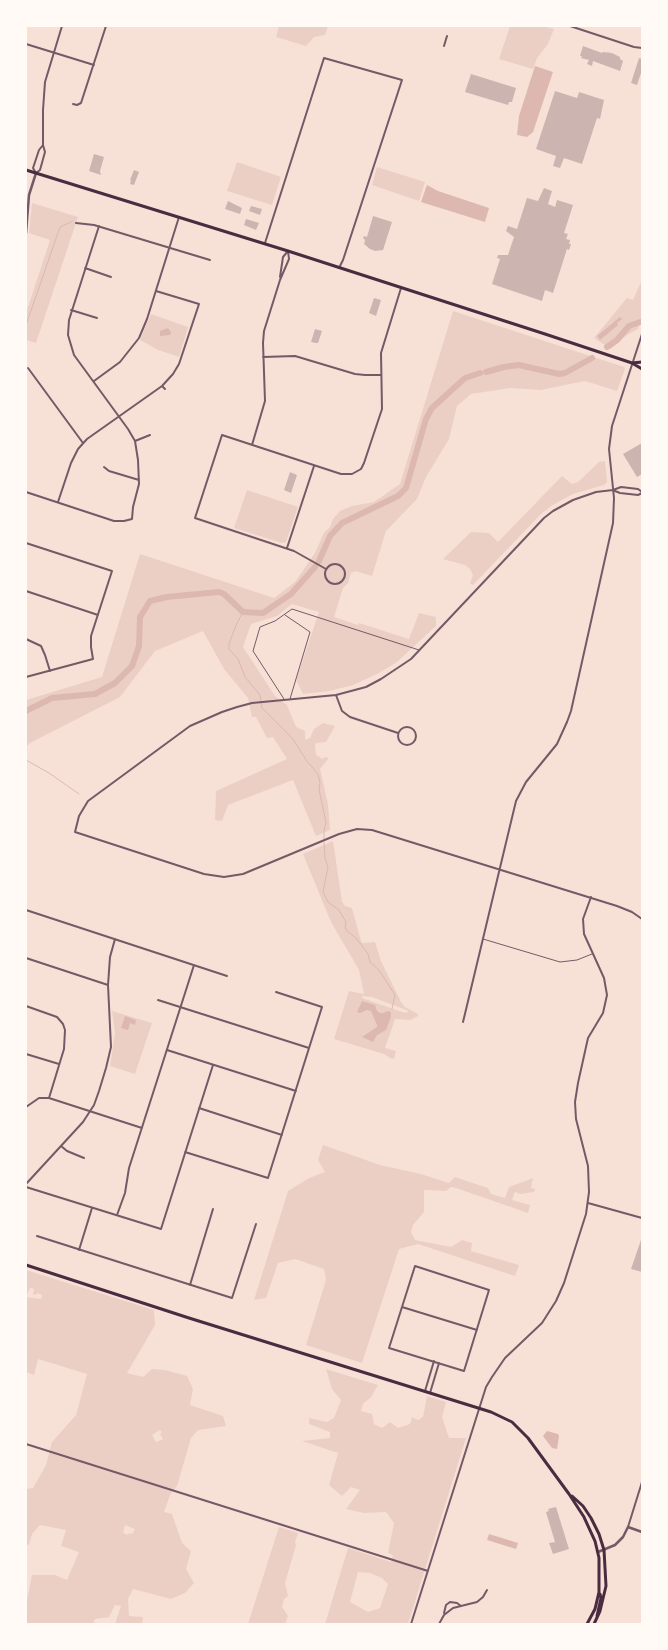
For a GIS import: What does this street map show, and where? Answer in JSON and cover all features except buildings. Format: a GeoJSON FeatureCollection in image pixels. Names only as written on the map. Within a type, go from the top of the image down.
{"type":"FeatureCollection","features":[{"type":"Feature","properties":{"kind":"main road"},"geometry":{"type":"LineString","coordinates":[[26,170],[288,251],[632,362],[642,369]]}},
{"type":"Feature","properties":{"kind":"main road"},"geometry":{"type":"LineString","coordinates":[[632,362],[642,362]]}},
{"type":"Feature","properties":{"kind":"main road"},"geometry":{"type":"LineString","coordinates":[[26,1265],[505,1417],[518,1426],[528,1438],[569,1494],[588,1525],[598,1552],[600,1571],[599,1592],[587,1624]]}},
{"type":"Feature","properties":{"kind":"main road"},"geometry":{"type":"LineString","coordinates":[[569,1494],[586,1510],[599,1534],[604,1550],[606,1586],[604,1597],[593,1624]]}},
{"type":"Feature","properties":{"kind":"main road"},"geometry":{"type":"LineString","coordinates":[[597,1617],[601,1598],[599,1592]]}},
{"type":"Feature","properties":{"kind":"street"},"geometry":{"type":"LineString","coordinates":[[26,233],[29,195],[36,173],[40,170],[45,152],[43,145],[44,90],[62,26]]}},
{"type":"Feature","properties":{"kind":"street"},"geometry":{"type":"LineString","coordinates":[[73,104],[77,105],[82,103],[106,26]]}},
{"type":"Feature","properties":{"kind":"street"},"geometry":{"type":"LineString","coordinates":[[570,26],[634,47],[642,48]]}},
{"type":"Feature","properties":{"kind":"street"},"geometry":{"type":"LineString","coordinates":[[444,46],[448,36]]}},
{"type":"Feature","properties":{"kind":"street"},"geometry":{"type":"LineString","coordinates":[[26,44],[94,65]]}},
{"type":"Feature","properties":{"kind":"street"},"geometry":{"type":"LineString","coordinates":[[264,244],[324,58],[402,80],[343,260],[339,268]]}},
{"type":"Feature","properties":{"kind":"street"},"geometry":{"type":"LineString","coordinates":[[36,173],[33,168],[39,150],[43,145]]}},
{"type":"Feature","properties":{"kind":"street"},"geometry":{"type":"LineString","coordinates":[[94,381],[120,362],[133,346],[143,329],[179,217]]}},
{"type":"Feature","properties":{"kind":"street"},"geometry":{"type":"LineString","coordinates":[[76,223],[99,226],[210,260]]}},
{"type":"Feature","properties":{"kind":"street"},"geometry":{"type":"LineString","coordinates":[[26,492],[114,520],[124,521],[132,519],[139,480],[135,441],[77,359],[70,345],[68,330],[71,310],[99,226]]}},
{"type":"Feature","properties":{"kind":"street"},"geometry":{"type":"LineString","coordinates":[[280,280],[283,257],[288,251]]}},
{"type":"Feature","properties":{"kind":"street"},"geometry":{"type":"LineString","coordinates":[[252,445],[265,401],[263,357],[264,331],[280,280],[290,259],[288,251]]}},
{"type":"Feature","properties":{"kind":"street"},"geometry":{"type":"LineString","coordinates":[[85,268],[111,276]]}},
{"type":"Feature","properties":{"kind":"street"},"geometry":{"type":"LineString","coordinates":[[326,569],[287,548],[195,518],[222,435],[314,466],[346,475],[352,474],[361,468],[382,409],[380,358],[382,345],[401,288]]}},
{"type":"Feature","properties":{"kind":"street"},"geometry":{"type":"LineString","coordinates":[[58,502],[70,463],[74,454],[83,443],[162,386],[173,374],[179,364],[198,304],[156,290]]}},
{"type":"Feature","properties":{"kind":"street"},"geometry":{"type":"LineString","coordinates":[[71,310],[96,318]]}},
{"type":"Feature","properties":{"kind":"street"},"geometry":{"type":"LineString","coordinates":[[463,1022],[516,801],[526,782],[557,744],[571,711],[611,535],[614,510],[614,490],[610,467],[610,441],[615,415],[642,334]]}},
{"type":"Feature","properties":{"kind":"street"},"geometry":{"type":"LineString","coordinates":[[263,357],[298,356],[355,374],[381,374]]}},
{"type":"Feature","properties":{"kind":"street"},"geometry":{"type":"LineString","coordinates":[[28,368],[83,443]]}},
{"type":"Feature","properties":{"kind":"street"},"geometry":{"type":"LineString","coordinates":[[162,386],[165,389]]}},
{"type":"Feature","properties":{"kind":"street"},"geometry":{"type":"LineString","coordinates":[[135,441],[150,435]]}},
{"type":"Feature","properties":{"kind":"street"},"geometry":{"type":"LineString","coordinates":[[26,445],[26,451]]}},
{"type":"Feature","properties":{"kind":"street"},"geometry":{"type":"LineString","coordinates":[[287,548],[314,466]]}},
{"type":"Feature","properties":{"kind":"street"},"geometry":{"type":"LineString","coordinates":[[104,467],[109,471],[139,480]]}},
{"type":"Feature","properties":{"kind":"street"},"geometry":{"type":"LineString","coordinates":[[614,490],[620,493],[638,495],[642,493],[638,489],[621,487],[614,490],[596,492],[573,500],[544,518],[411,659],[381,679],[366,687],[336,695],[252,704],[217,714],[190,726],[88,801],[79,816],[74,832],[204,874],[224,877],[243,874],[331,837],[357,829],[372,830],[591,897],[624,908],[642,919]]}},
{"type":"Feature","properties":{"kind":"street"},"geometry":{"type":"LineString","coordinates":[[26,543],[112,571],[91,640],[93,659],[26,677]]}},
{"type":"Feature","properties":{"kind":"street"},"geometry":{"type":"LineString","coordinates":[[332,564],[340,565],[345,572],[344,579],[338,584],[330,583],[325,577],[326,569],[332,564]]}},
{"type":"Feature","properties":{"kind":"street"},"geometry":{"type":"LineString","coordinates":[[26,591],[98,615]]}},
{"type":"Feature","properties":{"kind":"street"},"geometry":{"type":"LineString","coordinates":[[26,639],[41,646],[50,671]]}},
{"type":"Feature","properties":{"kind":"street"},"geometry":{"type":"LineString","coordinates":[[336,695],[342,711],[350,717],[398,733]]}},
{"type":"Feature","properties":{"kind":"street"},"geometry":{"type":"LineString","coordinates":[[410,727],[415,732],[416,739],[411,744],[404,745],[398,740],[398,733],[402,728],[410,727]]}},
{"type":"Feature","properties":{"kind":"street"},"geometry":{"type":"LineString","coordinates":[[412,1624],[486,1387],[498,1367],[514,1349],[532,1334],[542,1323],[556,1301],[564,1283],[588,1203],[590,1179],[576,1119],[575,1102],[588,1038],[603,1013],[607,995],[605,982],[586,941],[583,924],[591,897]]}},
{"type":"Feature","properties":{"kind":"street"},"geometry":{"type":"LineString","coordinates":[[26,910],[227,976]]}},
{"type":"Feature","properties":{"kind":"street"},"geometry":{"type":"LineString","coordinates":[[26,1184],[76,1131],[90,1111],[103,1080],[111,1047],[108,985],[110,957],[115,939]]}},
{"type":"Feature","properties":{"kind":"street"},"geometry":{"type":"LineString","coordinates":[[26,958],[108,985]]}},
{"type":"Feature","properties":{"kind":"street"},"geometry":{"type":"LineString","coordinates":[[117,1215],[125,1193],[129,1168],[194,965]]}},
{"type":"Feature","properties":{"kind":"street"},"geometry":{"type":"LineString","coordinates":[[185,1152],[268,1178],[322,1007],[276,992]]}},
{"type":"Feature","properties":{"kind":"street"},"geometry":{"type":"LineString","coordinates":[[158,1000],[309,1048]]}},
{"type":"Feature","properties":{"kind":"street"},"geometry":{"type":"LineString","coordinates":[[26,1006],[53,1015],[60,1019],[63,1024],[65,1043],[49,1098]]}},
{"type":"Feature","properties":{"kind":"street"},"geometry":{"type":"LineString","coordinates":[[167,1050],[296,1091]]}},
{"type":"Feature","properties":{"kind":"street"},"geometry":{"type":"LineString","coordinates":[[26,1054],[59,1064]]}},
{"type":"Feature","properties":{"kind":"street"},"geometry":{"type":"LineString","coordinates":[[26,1187],[161,1229],[213,1065]]}},
{"type":"Feature","properties":{"kind":"street"},"geometry":{"type":"LineString","coordinates":[[26,1107],[39,1098],[49,1098],[142,1128]]}},
{"type":"Feature","properties":{"kind":"street"},"geometry":{"type":"LineString","coordinates":[[199,1108],[282,1135]]}},
{"type":"Feature","properties":{"kind":"street"},"geometry":{"type":"LineString","coordinates":[[61,1146],[67,1151],[84,1158]]}},
{"type":"Feature","properties":{"kind":"street"},"geometry":{"type":"LineString","coordinates":[[588,1203],[642,1218]]}},
{"type":"Feature","properties":{"kind":"street"},"geometry":{"type":"LineString","coordinates":[[79,1250],[92,1208]]}},
{"type":"Feature","properties":{"kind":"street"},"geometry":{"type":"LineString","coordinates":[[190,1284],[214,1209]]}},
{"type":"Feature","properties":{"kind":"street"},"geometry":{"type":"LineString","coordinates":[[37,1236],[232,1298],[256,1224]]}},
{"type":"Feature","properties":{"kind":"street"},"geometry":{"type":"LineString","coordinates":[[415,1266],[490,1290],[477,1330],[464,1371],[389,1348],[415,1266]]}},
{"type":"Feature","properties":{"kind":"street"},"geometry":{"type":"LineString","coordinates":[[402,1307],[477,1330]]}},
{"type":"Feature","properties":{"kind":"street"},"geometry":{"type":"LineString","coordinates":[[425,1391],[434,1361]]}},
{"type":"Feature","properties":{"kind":"street"},"geometry":{"type":"LineString","coordinates":[[430,1393],[439,1363]]}},
{"type":"Feature","properties":{"kind":"street"},"geometry":{"type":"LineString","coordinates":[[430,1374],[435,1376]]}},
{"type":"Feature","properties":{"kind":"street"},"geometry":{"type":"LineString","coordinates":[[26,1444],[428,1571]]}},
{"type":"Feature","properties":{"kind":"street"},"geometry":{"type":"LineString","coordinates":[[598,1552],[619,1541],[628,1527],[642,1482]]}},
{"type":"Feature","properties":{"kind":"street"},"geometry":{"type":"LineString","coordinates":[[628,1527],[642,1532]]}},
{"type":"Feature","properties":{"kind":"street"},"geometry":{"type":"LineString","coordinates":[[444,1614],[453,1608],[477,1602],[483,1597],[487,1590]]}},
{"type":"Feature","properties":{"kind":"street"},"geometry":{"type":"LineString","coordinates":[[439,1624],[444,1614],[446,1605],[450,1602],[457,1603],[461,1606]]}},
{"type":"Feature","properties":{"kind":"lane"},"geometry":{"type":"LineString","coordinates":[[284,700],[253,651],[260,627],[276,621],[292,609],[420,650]]}},
{"type":"Feature","properties":{"kind":"lane"},"geometry":{"type":"LineString","coordinates":[[285,615],[310,632],[290,700]]}},
{"type":"Feature","properties":{"kind":"lane"},"geometry":{"type":"LineString","coordinates":[[483,939],[560,962],[577,960],[592,954]]}},
{"type":"Feature","properties":{"kind":"shaded area"},"geometry":{"type":"Polygon","coordinates":[[[279,26],[328,26],[325,35],[314,37],[306,46],[276,37],[279,26]]]}},
{"type":"Feature","properties":{"kind":"shaded area"},"geometry":{"type":"Polygon","coordinates":[[[510,26],[543,26],[554,29],[548,44],[537,58],[533,69],[499,59],[510,26]]]}},
{"type":"Feature","properties":{"kind":"shaded area"},"geometry":{"type":"Polygon","coordinates":[[[535,66],[553,72],[533,132],[527,137],[517,135],[519,116],[535,66]]]}},
{"type":"Feature","properties":{"kind":"shaded area"},"geometry":{"type":"Polygon","coordinates":[[[237,162],[281,177],[272,205],[227,191],[237,162]]]}},
{"type":"Feature","properties":{"kind":"shaded area"},"geometry":{"type":"Polygon","coordinates":[[[377,167],[425,182],[419,201],[372,185],[377,167]]]}},
{"type":"Feature","properties":{"kind":"shaded area"},"geometry":{"type":"Polygon","coordinates":[[[427,185],[438,191],[489,208],[485,222],[421,202],[427,185]]]}},
{"type":"Feature","properties":{"kind":"shaded area"},"geometry":{"type":"Polygon","coordinates":[[[32,203],[78,217],[36,343],[26,340],[26,313],[50,240],[29,233],[32,203]]]}},
{"type":"Feature","properties":{"kind":"shaded area"},"geometry":{"type":"Polygon","coordinates":[[[642,280],[642,317],[638,329],[627,335],[611,349],[594,338],[627,298],[633,300],[642,280]]]}},
{"type":"Feature","properties":{"kind":"shaded area"},"geometry":{"type":"Polygon","coordinates":[[[453,311],[624,367],[625,369],[617,391],[585,381],[541,390],[510,388],[471,394],[457,406],[449,439],[426,477],[417,499],[386,531],[372,576],[355,571],[351,573],[348,583],[343,588],[334,617],[358,625],[359,623],[409,639],[419,613],[436,617],[436,626],[397,662],[379,673],[353,685],[330,691],[303,694],[296,680],[319,612],[292,604],[277,616],[251,624],[243,647],[275,696],[287,705],[296,727],[305,731],[305,740],[310,738],[314,729],[323,723],[335,726],[326,742],[316,743],[315,746],[316,755],[323,759],[325,757],[329,758],[320,769],[328,804],[330,830],[316,836],[293,780],[228,805],[222,821],[215,820],[216,791],[287,759],[273,737],[267,738],[256,717],[252,717],[248,698],[224,669],[203,631],[155,651],[120,697],[30,743],[26,747],[26,700],[102,677],[140,554],[274,598],[295,582],[315,553],[324,533],[330,527],[333,519],[340,511],[352,506],[374,502],[400,484],[453,311]]]}},
{"type":"Feature","properties":{"kind":"shaded area"},"geometry":{"type":"Polygon","coordinates":[[[151,314],[188,327],[179,357],[158,350],[140,340],[151,314]]]}},
{"type":"Feature","properties":{"kind":"shaded area"},"geometry":{"type":"Polygon","coordinates":[[[620,317],[622,319],[617,323],[618,325],[600,340],[597,336],[620,317]]]}},
{"type":"Feature","properties":{"kind":"shaded area"},"geometry":{"type":"Polygon","coordinates":[[[168,328],[171,332],[170,335],[160,336],[160,331],[168,328]]]}},
{"type":"Feature","properties":{"kind":"shaded area"},"geometry":{"type":"Polygon","coordinates":[[[605,461],[607,482],[604,485],[573,494],[551,506],[540,515],[473,585],[470,583],[473,575],[470,569],[465,565],[443,559],[471,532],[489,533],[498,542],[562,476],[572,484],[578,482],[599,462],[605,461]]]}},
{"type":"Feature","properties":{"kind":"shaded area"},"geometry":{"type":"Polygon","coordinates":[[[247,490],[298,507],[286,542],[282,543],[234,528],[247,490]]]}},
{"type":"Feature","properties":{"kind":"shaded area"},"geometry":{"type":"Polygon","coordinates":[[[333,841],[342,902],[345,906],[352,908],[361,941],[363,943],[375,942],[381,961],[401,1002],[405,1007],[418,1014],[418,1016],[410,1020],[395,1019],[385,1048],[396,1051],[394,1059],[384,1054],[334,1039],[349,991],[364,994],[359,970],[331,922],[303,854],[333,841]],[[362,996],[362,998],[405,1013],[409,1011],[372,997],[362,996]]]}},
{"type":"Feature","properties":{"kind":"shaded area"},"geometry":{"type":"Polygon","coordinates":[[[362,1001],[375,1005],[377,1011],[380,1013],[388,1011],[391,1012],[391,1017],[386,1030],[377,1035],[373,1042],[362,1037],[377,1027],[377,1025],[371,1011],[367,1010],[360,1013],[357,1012],[362,1001]]]}},
{"type":"Feature","properties":{"kind":"shaded area"},"geometry":{"type":"Polygon","coordinates":[[[112,1011],[152,1023],[135,1074],[110,1066],[115,1033],[112,1011]]]}},
{"type":"Feature","properties":{"kind":"shaded area"},"geometry":{"type":"Polygon","coordinates":[[[125,1016],[136,1020],[135,1025],[130,1023],[128,1030],[121,1028],[125,1016]]]}},
{"type":"Feature","properties":{"kind":"shaded area"},"geometry":{"type":"Polygon","coordinates":[[[323,1145],[380,1165],[421,1174],[449,1183],[455,1177],[488,1188],[491,1194],[505,1198],[509,1187],[533,1178],[531,1188],[535,1189],[534,1192],[520,1194],[515,1192],[512,1200],[530,1205],[528,1213],[456,1188],[451,1187],[446,1191],[424,1190],[424,1212],[413,1225],[411,1232],[415,1240],[451,1247],[462,1240],[472,1243],[471,1251],[519,1265],[515,1276],[418,1244],[399,1249],[362,1363],[306,1345],[326,1280],[324,1269],[295,1259],[278,1263],[266,1298],[254,1300],[288,1191],[309,1178],[325,1172],[318,1160],[323,1145]]]}},
{"type":"Feature","properties":{"kind":"shaded area"},"geometry":{"type":"Polygon","coordinates":[[[26,1270],[154,1310],[155,1325],[127,1373],[143,1377],[152,1369],[165,1370],[187,1376],[193,1389],[190,1405],[223,1416],[226,1426],[198,1430],[191,1438],[177,1486],[170,1495],[164,1512],[172,1514],[182,1543],[191,1551],[186,1569],[194,1583],[185,1593],[171,1599],[133,1589],[128,1599],[129,1616],[143,1617],[142,1624],[115,1624],[121,1606],[115,1605],[109,1617],[95,1619],[93,1624],[26,1624],[26,1605],[32,1575],[55,1575],[67,1580],[79,1552],[61,1546],[66,1530],[40,1525],[32,1534],[29,1545],[26,1544],[26,1489],[33,1488],[46,1465],[52,1442],[76,1415],[87,1374],[38,1359],[34,1375],[26,1372],[26,1270]],[[30,1288],[26,1297],[41,1299],[42,1295],[37,1293],[36,1295],[33,1294],[34,1289],[30,1288]],[[160,1430],[152,1435],[156,1442],[163,1439],[160,1434],[162,1432],[160,1430]],[[125,1525],[123,1533],[128,1535],[129,1533],[132,1534],[135,1529],[125,1525]]]}},
{"type":"Feature","properties":{"kind":"shaded area"},"geometry":{"type":"Polygon","coordinates":[[[326,1369],[378,1385],[371,1397],[363,1404],[361,1411],[372,1414],[374,1424],[382,1428],[390,1422],[398,1428],[410,1424],[412,1417],[418,1420],[423,1417],[427,1396],[446,1402],[442,1417],[449,1438],[466,1438],[408,1624],[325,1624],[348,1548],[391,1562],[393,1555],[388,1553],[394,1523],[386,1512],[364,1513],[346,1509],[360,1490],[351,1487],[342,1496],[329,1485],[338,1453],[302,1441],[330,1438],[330,1432],[309,1424],[309,1418],[327,1422],[334,1418],[341,1400],[332,1389],[326,1369]],[[358,1572],[350,1602],[368,1612],[380,1608],[388,1584],[382,1578],[370,1573],[358,1572]]]}},
{"type":"Feature","properties":{"kind":"shaded area"},"geometry":{"type":"Polygon","coordinates":[[[547,1431],[558,1434],[557,1449],[552,1448],[543,1436],[547,1431]]]}},
{"type":"Feature","properties":{"kind":"shaded area"},"geometry":{"type":"Polygon","coordinates":[[[279,1527],[298,1533],[285,1583],[288,1596],[284,1599],[282,1607],[288,1616],[285,1624],[248,1624],[279,1527]]]}},
{"type":"Feature","properties":{"kind":"shaded area"},"geometry":{"type":"Polygon","coordinates":[[[489,1534],[518,1543],[516,1549],[487,1540],[489,1534]]]}},
{"type":"Feature","properties":{"kind":"waterway"},"geometry":{"type":"LineString","coordinates":[[26,325],[60,227],[73,221]]}},
{"type":"Feature","properties":{"kind":"waterway"},"geometry":{"type":"LineString","coordinates":[[607,347],[617,340],[629,326],[640,322]]}},
{"type":"Feature","properties":{"kind":"waterway"},"geometry":{"type":"LineString","coordinates":[[486,372],[519,365],[559,374],[565,373],[592,358]]}},
{"type":"Feature","properties":{"kind":"waterway"},"geometry":{"type":"LineString","coordinates":[[319,561],[330,536],[342,523],[398,496],[406,488],[426,419],[432,408],[465,378],[480,373]]}},
{"type":"Feature","properties":{"kind":"waterway"},"geometry":{"type":"LineString","coordinates":[[26,711],[52,698],[95,694],[115,683],[132,666],[139,646],[140,617],[150,601],[167,597],[219,592],[224,594],[243,612],[263,613],[291,594],[315,567]]}},
{"type":"Feature","properties":{"kind":"waterway"},"geometry":{"type":"LineString","coordinates":[[243,612],[236,625],[229,644],[229,649],[238,659],[245,677],[260,695],[262,708],[293,739],[306,760],[318,774],[320,783],[319,789],[326,823],[324,839]]}},
{"type":"Feature","properties":{"kind":"waterway"},"geometry":{"type":"LineString","coordinates":[[26,760],[49,773],[79,794]]}},
{"type":"Feature","properties":{"kind":"waterway"},"geometry":{"type":"LineString","coordinates":[[324,842],[325,858],[328,867],[323,892],[328,902],[339,910],[346,922],[345,927],[347,931],[357,939],[368,954],[370,962],[379,970],[395,995],[392,1009]]}}]}
